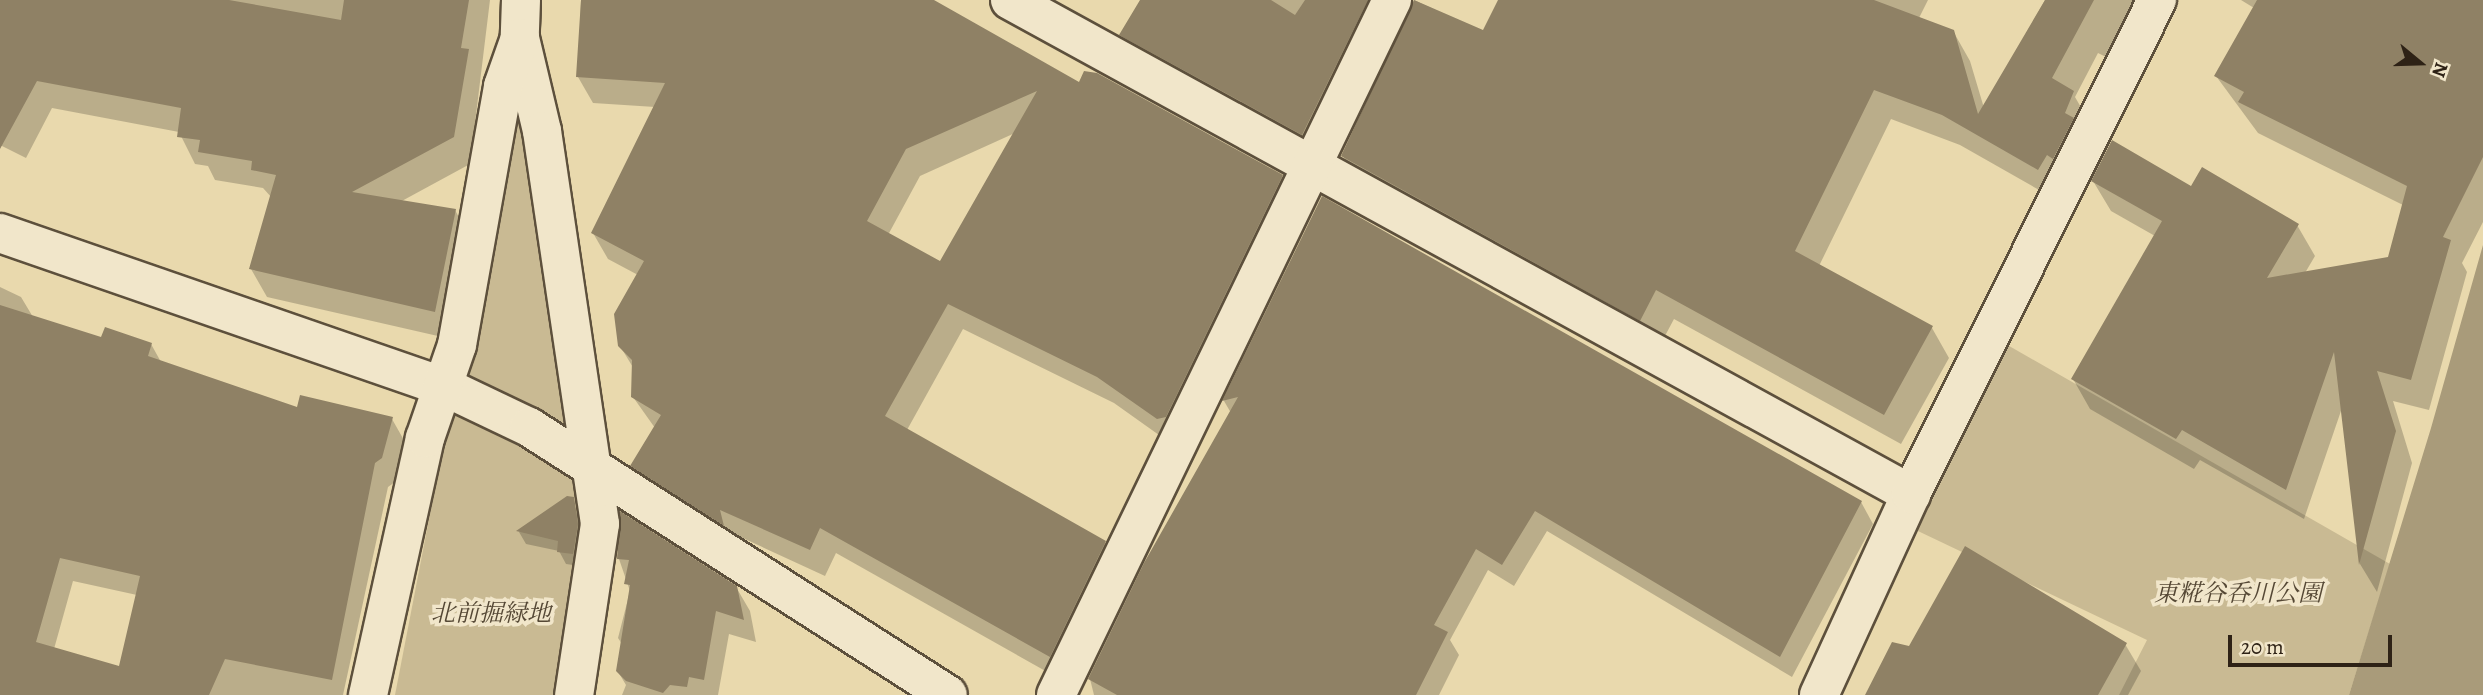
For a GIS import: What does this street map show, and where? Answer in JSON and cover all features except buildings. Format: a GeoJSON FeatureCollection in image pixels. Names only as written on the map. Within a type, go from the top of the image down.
{"type":"FeatureCollection","features":[{"type":"Feature","properties":{"kind":"street"},"geometry":{"type":"LineString","coordinates":[[521,0],[520,38],[542,131],[600,524],[574,695]]}},
{"type":"Feature","properties":{"kind":"street"},"geometry":{"type":"LineString","coordinates":[[1010,0],[1911,494]]}},
{"type":"Feature","properties":{"kind":"street"},"geometry":{"type":"LineString","coordinates":[[1056,695],[1392,0]]}},
{"type":"Feature","properties":{"kind":"street"},"geometry":{"type":"LineString","coordinates":[[1819,695],[1911,494],[2157,0]]}},
{"type":"Feature","properties":{"kind":"street"},"geometry":{"type":"LineString","coordinates":[[368,695],[425,438],[457,345],[503,86],[520,38]]}},
{"type":"Feature","properties":{"kind":"street"},"geometry":{"type":"LineString","coordinates":[[0,233],[443,386],[528,427],[593,471],[948,695]]}},
{"type":"Feature","properties":{"kind":"green space","name":"北前掘緑地"},"geometry":{"type":"Polygon","coordinates":[[[519,54],[585,519],[559,695],[395,695],[519,54]]]}},
{"type":"Feature","properties":{"kind":"green space","name":"東糀谷呑川公園"},"geometry":{"type":"Polygon","coordinates":[[[1990,335],[2390,564],[2349,695],[2119,695],[2147,640],[1899,522],[1990,335]]]}},
{"type":"Feature","properties":{"kind":"shaded area"},"geometry":{"type":"Polygon","coordinates":[[[2483,245],[2483,695],[2349,695],[2431,428],[2483,245]]]}}]}
